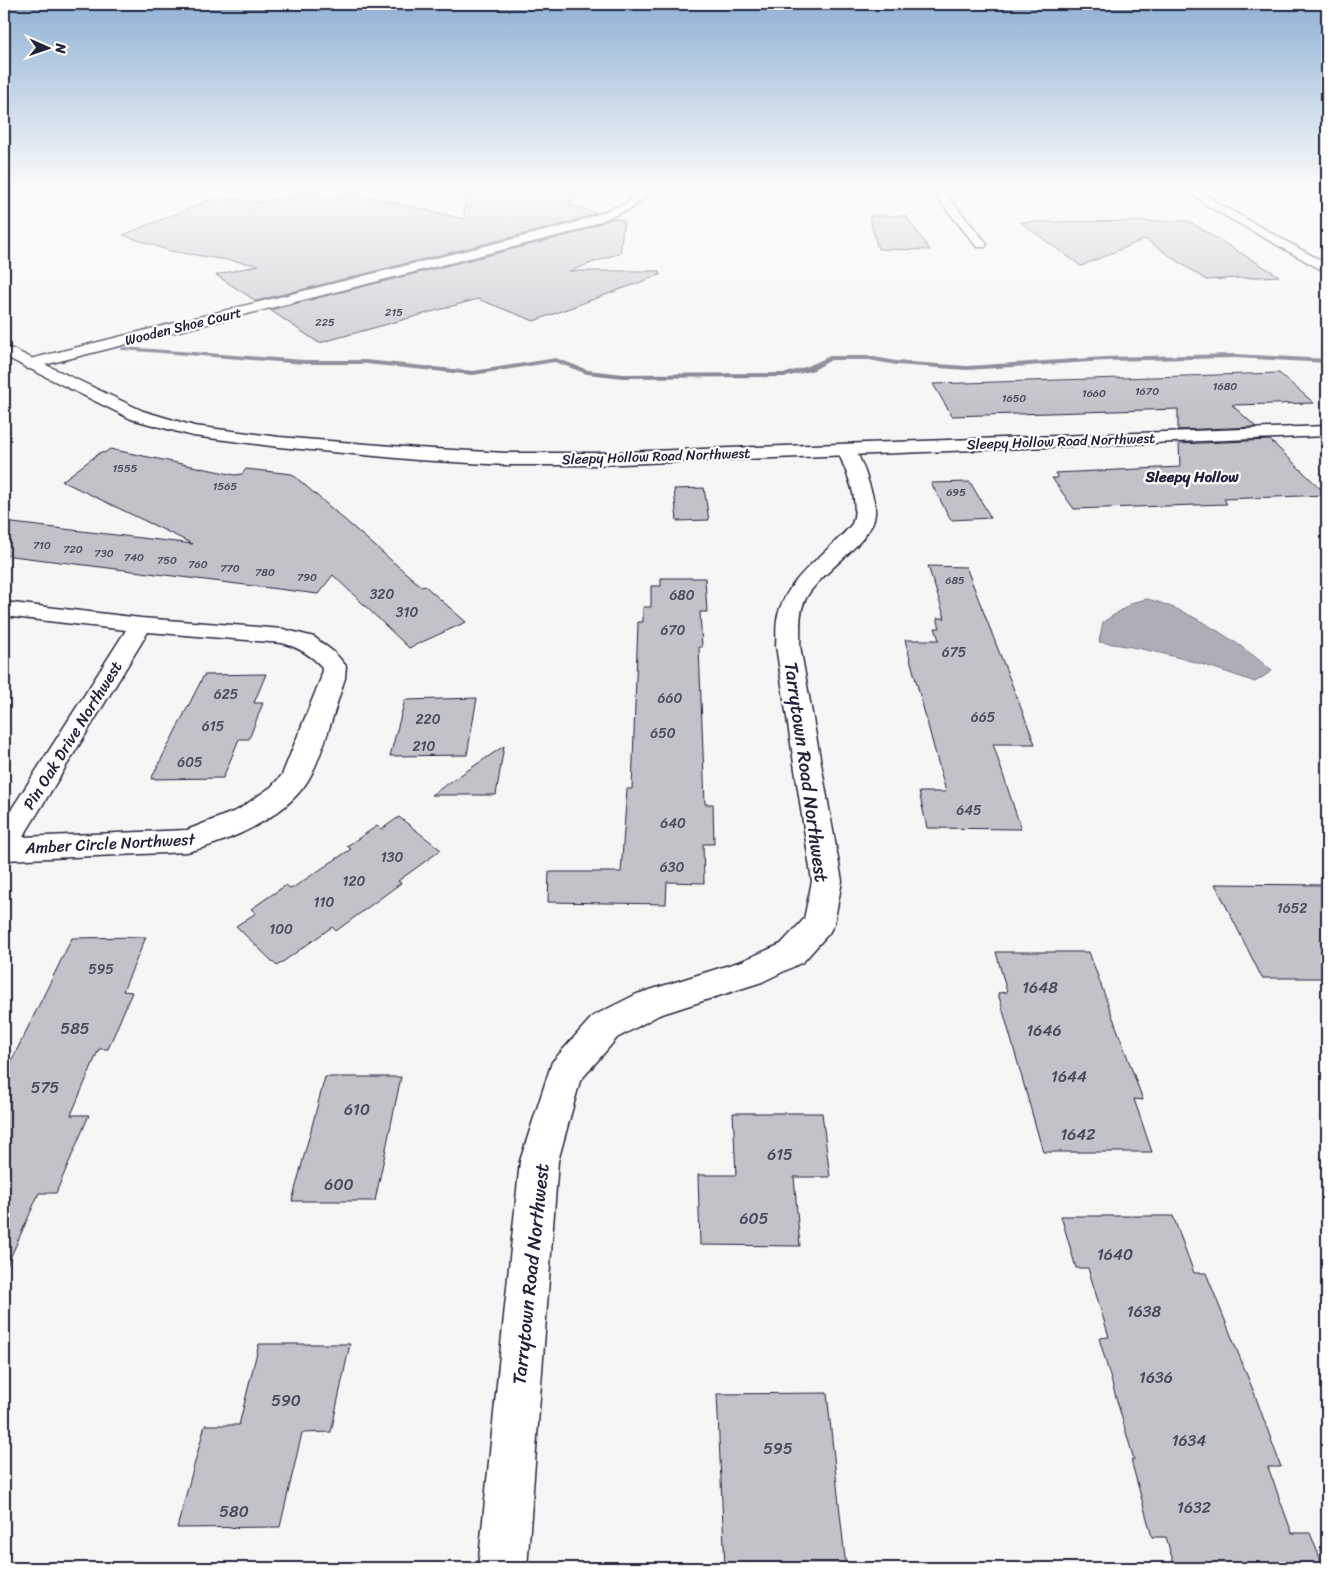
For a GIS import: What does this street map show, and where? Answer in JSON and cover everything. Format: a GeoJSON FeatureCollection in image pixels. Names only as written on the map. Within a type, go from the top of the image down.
{"type":"FeatureCollection","features":[{"type":"Feature","properties":{"kind":"street","name":"Wooden Shoe Court"},"geometry":{"type":"LineString","coordinates":[[28,364],[431,263]]}},
{"type":"Feature","properties":{"kind":"street","name":"Sleepy Hollow Road Northwest"},"geometry":{"type":"LineString","coordinates":[[4,350],[28,364],[137,415],[194,431],[279,442],[506,460],[596,459],[1327,431]]}},
{"type":"Feature","properties":{"kind":"street","name":"Tarrytown Road Northwest"},"geometry":{"type":"LineString","coordinates":[[502,1568],[539,1161],[565,1073],[605,1027],[649,1004],[750,972],[792,954],[818,924],[827,881],[788,646],[789,614],[804,584],[826,560],[856,534],[865,518],[864,499],[846,449]]}},
{"type":"Feature","properties":{"kind":"street","name":"Amber Circle Northwest"},"geometry":{"type":"LineString","coordinates":[[4,609],[141,625],[283,636],[306,642],[327,658],[334,666],[333,678],[298,774],[281,794],[230,827],[204,837],[171,842],[4,849]]}},
{"type":"Feature","properties":{"kind":"street","name":"Pin Oak Drive Northwest"},"geometry":{"type":"LineString","coordinates":[[4,844],[141,625]]}},
{"type":"Feature","properties":{"kind":"shaded area"},"geometry":{"type":"Polygon","coordinates":[[[1147,599],[1179,610],[1213,628],[1272,671],[1255,682],[1178,658],[1099,642],[1103,622],[1134,602],[1147,599]]]}},
{"type":"Feature","properties":{"kind":"building"},"geometry":{"type":"Polygon","coordinates":[[[249,263],[407,263],[256,301],[216,275],[259,265],[249,263]]]}},
{"type":"Feature","properties":{"kind":"building"},"geometry":{"type":"Polygon","coordinates":[[[456,263],[591,263],[569,271],[659,271],[660,275],[534,321],[478,299],[319,343],[270,310],[456,263]]]}},
{"type":"Feature","properties":{"kind":"building"},"geometry":{"type":"Polygon","coordinates":[[[1181,263],[1258,263],[1279,276],[1206,280],[1181,263]]]}},
{"type":"Feature","properties":{"kind":"building"},"geometry":{"type":"Polygon","coordinates":[[[1279,373],[1314,403],[1232,405],[1256,427],[1178,430],[1178,409],[952,416],[933,384],[1279,373]]]}},
{"type":"Feature","properties":{"kind":"building"},"geometry":{"type":"Polygon","coordinates":[[[1270,440],[1327,495],[1224,499],[1227,504],[1074,509],[1052,478],[1058,478],[1055,473],[1180,467],[1179,444],[1270,440]]]}},
{"type":"Feature","properties":{"kind":"building"},"geometry":{"type":"Polygon","coordinates":[[[110,449],[235,475],[242,474],[246,469],[292,474],[422,587],[425,586],[466,622],[409,648],[333,575],[318,594],[4,555],[4,522],[193,544],[62,481],[101,452],[104,453],[110,449]]]}},
{"type":"Feature","properties":{"kind":"building"},"geometry":{"type":"Polygon","coordinates":[[[970,482],[991,518],[951,520],[931,483],[970,482]]]}},
{"type":"Feature","properties":{"kind":"building"},"geometry":{"type":"Polygon","coordinates":[[[704,488],[709,520],[677,521],[674,489],[704,488]]]}},
{"type":"Feature","properties":{"kind":"building"},"geometry":{"type":"Polygon","coordinates":[[[928,566],[966,567],[1035,744],[993,744],[1021,829],[927,828],[919,792],[946,792],[905,640],[939,640],[935,628],[940,628],[937,618],[945,618],[928,566]]]}},
{"type":"Feature","properties":{"kind":"building"},"geometry":{"type":"Polygon","coordinates":[[[661,578],[705,578],[707,612],[700,612],[702,647],[699,647],[705,804],[713,804],[714,844],[703,844],[704,883],[667,882],[666,904],[548,902],[549,872],[621,872],[627,789],[632,789],[638,622],[643,622],[643,607],[651,607],[651,586],[661,586],[661,578]]]}},
{"type":"Feature","properties":{"kind":"building"},"geometry":{"type":"Polygon","coordinates":[[[266,674],[254,703],[263,703],[249,739],[239,739],[223,778],[151,779],[204,675],[266,674]]]}},
{"type":"Feature","properties":{"kind":"building"},"geometry":{"type":"Polygon","coordinates":[[[477,698],[467,755],[390,756],[405,700],[477,698]]]}},
{"type":"Feature","properties":{"kind":"building"},"geometry":{"type":"Polygon","coordinates":[[[504,746],[496,795],[431,795],[504,746]]]}},
{"type":"Feature","properties":{"kind":"building"},"geometry":{"type":"Polygon","coordinates":[[[399,817],[441,850],[398,881],[401,883],[336,931],[332,927],[277,966],[236,926],[256,913],[251,909],[286,885],[291,889],[351,849],[347,846],[377,826],[382,829],[399,817]]]}},
{"type":"Feature","properties":{"kind":"building"},"geometry":{"type":"Polygon","coordinates":[[[1215,884],[1327,885],[1327,978],[1262,978],[1215,884]]]}},
{"type":"Feature","properties":{"kind":"building"},"geometry":{"type":"Polygon","coordinates":[[[146,937],[123,991],[132,992],[108,1049],[99,1049],[71,1115],[89,1115],[56,1193],[39,1193],[4,1272],[4,1076],[72,938],[146,937]]]}},
{"type":"Feature","properties":{"kind":"building"},"geometry":{"type":"Polygon","coordinates":[[[996,952],[1089,952],[1143,1100],[1134,1099],[1152,1152],[1043,1152],[998,993],[1007,992],[996,952]]]}},
{"type":"Feature","properties":{"kind":"building"},"geometry":{"type":"Polygon","coordinates":[[[325,1077],[401,1077],[375,1201],[292,1201],[325,1077]]]}},
{"type":"Feature","properties":{"kind":"building"},"geometry":{"type":"Polygon","coordinates":[[[733,1113],[822,1113],[830,1177],[794,1177],[800,1246],[700,1245],[698,1175],[736,1175],[733,1113]]]}},
{"type":"Feature","properties":{"kind":"building"},"geometry":{"type":"Polygon","coordinates":[[[1061,1216],[1173,1216],[1194,1273],[1206,1273],[1255,1395],[1281,1467],[1268,1467],[1292,1533],[1310,1533],[1324,1568],[1175,1568],[1166,1537],[1152,1537],[1131,1460],[1134,1460],[1099,1338],[1109,1337],[1088,1268],[1076,1268],[1061,1216]]]}},
{"type":"Feature","properties":{"kind":"building"},"geometry":{"type":"Polygon","coordinates":[[[259,1344],[350,1344],[331,1432],[302,1433],[280,1527],[177,1528],[205,1425],[239,1425],[259,1344]]]}},
{"type":"Feature","properties":{"kind":"building"},"geometry":{"type":"Polygon","coordinates":[[[827,1393],[846,1568],[725,1568],[717,1394],[827,1393]]]}},
{"type":"Feature","properties":{"kind":"waterway"},"geometry":{"type":"LineString","coordinates":[[124,349],[305,362],[366,362],[473,373],[556,360],[587,372],[623,376],[786,375],[811,368],[830,358],[869,358],[896,363],[967,368],[1105,359],[1235,356],[1327,361]]}},
{"type":"Feature","properties":{"kind":"district","name":"Sleepy Hollow"},"geometry":{"type":"Point","coordinates":[1192,477]}}]}
